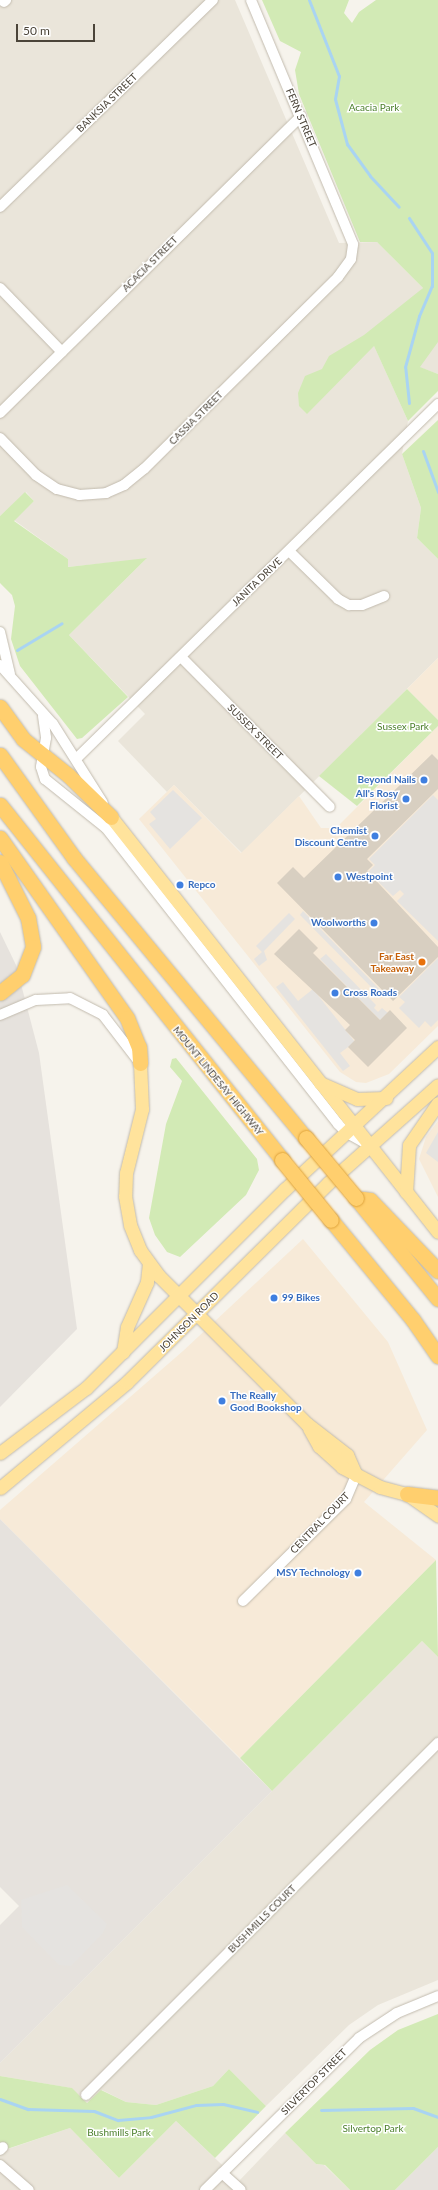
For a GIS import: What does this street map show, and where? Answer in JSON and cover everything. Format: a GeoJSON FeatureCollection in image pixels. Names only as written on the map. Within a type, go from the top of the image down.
{"type":"FeatureCollection","features":[{"type":"Feature","properties":{"kind":"highway"},"geometry":{"type":"LineString","coordinates":[[0,707],[16,731],[111,817]]}},
{"type":"Feature","properties":{"kind":"highway"},"geometry":{"type":"LineString","coordinates":[[0,754],[74,858],[438,1299]]}},
{"type":"Feature","properties":{"kind":"highway","name":"MOUNT LINDESAY HIGHWAY"},"geometry":{"type":"LineString","coordinates":[[0,805],[282,1160],[414,1320],[438,1356]]}},
{"type":"Feature","properties":{"kind":"highway"},"geometry":{"type":"LineString","coordinates":[[0,838],[127,1018],[139,1047],[140,1063]]}},
{"type":"Feature","properties":{"kind":"highway"},"geometry":{"type":"LineString","coordinates":[[0,862],[28,918],[33,947],[25,971],[0,994]]}},
{"type":"Feature","properties":{"kind":"highway"},"geometry":{"type":"LineString","coordinates":[[356,1198],[370,1200],[438,1271]]}},
{"type":"Feature","properties":{"kind":"highway"},"geometry":{"type":"LineString","coordinates":[[407,1494],[438,1498]]}},
{"type":"Feature","properties":{"kind":"main road"},"geometry":{"type":"LineString","coordinates":[[111,817],[320,1083],[351,1130],[369,1145],[438,1232]]}},
{"type":"Feature","properties":{"kind":"main road"},"geometry":{"type":"LineString","coordinates":[[0,1453],[86,1388],[180,1297],[281,1193],[386,1098],[438,1048]]}},
{"type":"Feature","properties":{"kind":"main road"},"geometry":{"type":"LineString","coordinates":[[140,1063],[142,1109],[126,1173],[126,1196],[134,1238],[149,1264],[307,1424],[319,1446],[356,1475],[407,1494],[438,1516]]}},
{"type":"Feature","properties":{"kind":"main road"},"geometry":{"type":"LineString","coordinates":[[320,1083],[357,1099],[386,1098]]}},
{"type":"Feature","properties":{"kind":"main road","name":"JOHNSON ROAD"},"geometry":{"type":"LineString","coordinates":[[0,1488],[122,1386],[369,1145],[438,1085]]}},
{"type":"Feature","properties":{"kind":"main road"},"geometry":{"type":"LineString","coordinates":[[406,1192],[409,1145],[438,1103]]}},
{"type":"Feature","properties":{"kind":"main road"},"geometry":{"type":"LineString","coordinates":[[123,1352],[127,1327],[147,1282],[149,1264]]}},
{"type":"Feature","properties":{"kind":"street","name":"BANKSIA STREET"},"geometry":{"type":"LineString","coordinates":[[0,207],[213,0]]}},
{"type":"Feature","properties":{"kind":"street","name":"FERN STREET"},"geometry":{"type":"LineString","coordinates":[[251,0],[350,237]]}},
{"type":"Feature","properties":{"kind":"street","name":"ACACIA STREET"},"geometry":{"type":"LineString","coordinates":[[0,413],[300,116]]}},
{"type":"Feature","properties":{"kind":"street","name":"CASSIA STREET"},"geometry":{"type":"LineString","coordinates":[[0,438],[36,475],[57,489],[79,495],[106,493],[124,485],[144,470],[338,277],[351,259],[350,237]]}},
{"type":"Feature","properties":{"kind":"street"},"geometry":{"type":"LineString","coordinates":[[0,288],[62,352]]}},
{"type":"Feature","properties":{"kind":"street","name":"JANITA DRIVE"},"geometry":{"type":"LineString","coordinates":[[76,759],[438,404]]}},
{"type":"Feature","properties":{"kind":"street"},"geometry":{"type":"LineString","coordinates":[[289,551],[338,599],[349,605],[362,605],[384,596]]}},
{"type":"Feature","properties":{"kind":"street"},"geometry":{"type":"LineString","coordinates":[[0,632],[10,674]]}},
{"type":"Feature","properties":{"kind":"street","name":"SUSSEX STREET"},"geometry":{"type":"LineString","coordinates":[[181,657],[330,807]]}},
{"type":"Feature","properties":{"kind":"street"},"geometry":{"type":"LineString","coordinates":[[0,665],[10,674],[43,716],[53,724],[111,817]]}},
{"type":"Feature","properties":{"kind":"street"},"geometry":{"type":"LineString","coordinates":[[43,716],[46,738],[41,767],[45,779],[106,828],[351,1130]]}},
{"type":"Feature","properties":{"kind":"street"},"geometry":{"type":"LineString","coordinates":[[0,1015],[49,997],[77,1000],[103,1015],[140,1063]]}},
{"type":"Feature","properties":{"kind":"street","name":"CENTRAL COURT"},"geometry":{"type":"LineString","coordinates":[[244,1601],[346,1499],[356,1475]]}},
{"type":"Feature","properties":{"kind":"street","name":"BUSHMILLS COURT"},"geometry":{"type":"LineString","coordinates":[[86,2095],[438,1743]]}},
{"type":"Feature","properties":{"kind":"street","name":"SILVERTOP STREET"},"geometry":{"type":"LineString","coordinates":[[205,2190],[359,2038],[397,2013],[438,1996]]}},
{"type":"Feature","properties":{"kind":"street"},"geometry":{"type":"LineString","coordinates":[[0,2165],[29,2190]]}},
{"type":"Feature","properties":{"kind":"street"},"geometry":{"type":"LineString","coordinates":[[222,2173],[241,2190]]}},
{"type":"Feature","properties":{"kind":"shaded area"},"geometry":{"type":"Polygon","coordinates":[[[0,0],[235,0],[339,243],[377,242],[423,288],[371,339],[408,421],[402,454],[421,508],[417,538],[438,559],[438,658],[242,853],[174,785],[167,792],[118,741],[145,714],[69,635],[146,559],[67,567],[68,559],[14,520],[34,501],[26,492],[0,516],[0,0]]]}},
{"type":"Feature","properties":{"kind":"shaded area"},"geometry":{"type":"Polygon","coordinates":[[[438,298],[438,374],[419,367],[438,298]]]}},
{"type":"Feature","properties":{"kind":"shaded area"},"geometry":{"type":"Polygon","coordinates":[[[438,658],[438,720],[407,689],[438,658]]]}},
{"type":"Feature","properties":{"kind":"shaded area"},"geometry":{"type":"Polygon","coordinates":[[[438,726],[438,1026],[389,1074],[366,1083],[356,1082],[340,1072],[139,819],[174,785],[241,853],[299,796],[321,828],[336,828],[438,726]]]}},
{"type":"Feature","properties":{"kind":"shaded area"},"geometry":{"type":"Polygon","coordinates":[[[173,790],[202,818],[170,849],[149,824],[156,819],[150,812],[173,790]]]}},
{"type":"Feature","properties":{"kind":"shaded area"},"geometry":{"type":"Polygon","coordinates":[[[433,795],[438,800],[438,941],[397,901],[404,894],[400,890],[393,896],[368,872],[375,865],[369,859],[433,795]]]}},
{"type":"Feature","properties":{"kind":"shaded area"},"geometry":{"type":"Polygon","coordinates":[[[303,911],[383,993],[380,996],[300,915],[303,911]]]}},
{"type":"Feature","properties":{"kind":"shaded area"},"geometry":{"type":"Polygon","coordinates":[[[289,913],[295,919],[264,951],[267,960],[259,966],[254,959],[262,952],[256,946],[289,913]]]}},
{"type":"Feature","properties":{"kind":"shaded area"},"geometry":{"type":"Polygon","coordinates":[[[0,932],[16,965],[39,1053],[77,1329],[0,1407],[0,932]]]}},
{"type":"Feature","properties":{"kind":"shaded area"},"geometry":{"type":"Polygon","coordinates":[[[326,954],[376,1005],[374,1008],[378,1012],[382,1008],[388,1013],[380,1020],[320,959],[326,954]]]}},
{"type":"Feature","properties":{"kind":"shaded area"},"geometry":{"type":"Polygon","coordinates":[[[438,958],[438,1020],[431,1027],[425,1021],[419,1028],[399,1008],[405,1002],[399,997],[438,958]]]}},
{"type":"Feature","properties":{"kind":"shaded area"},"geometry":{"type":"Polygon","coordinates":[[[283,982],[298,1001],[313,989],[355,1042],[340,1053],[350,1066],[343,1071],[276,987],[283,982]]]}},
{"type":"Feature","properties":{"kind":"shaded area"},"geometry":{"type":"Polygon","coordinates":[[[438,1121],[438,1197],[419,1159],[426,1137],[438,1121]]]}},
{"type":"Feature","properties":{"kind":"shaded area"},"geometry":{"type":"Polygon","coordinates":[[[438,1132],[438,1162],[426,1153],[438,1132]]]}},
{"type":"Feature","properties":{"kind":"shaded area"},"geometry":{"type":"Polygon","coordinates":[[[303,1239],[388,1342],[427,1430],[364,1502],[436,1560],[240,1758],[0,1519],[0,1510],[183,1351],[303,1239]]]}},
{"type":"Feature","properties":{"kind":"shaded area"},"geometry":{"type":"Polygon","coordinates":[[[0,1519],[272,1791],[0,2063],[0,1925],[19,1906],[0,1887],[0,1519]]]}},
{"type":"Feature","properties":{"kind":"shaded area"},"geometry":{"type":"Polygon","coordinates":[[[422,1641],[438,1657],[438,1980],[378,2005],[349,2025],[266,2106],[229,2069],[213,2086],[156,2105],[126,2102],[102,2090],[87,2103],[71,2088],[0,2076],[0,2063],[422,1641]]]}},
{"type":"Feature","properties":{"kind":"shaded area"},"geometry":{"type":"Polygon","coordinates":[[[67,1885],[107,1924],[103,1933],[71,1966],[59,1965],[22,1927],[21,1900],[67,1885]]]}},
{"type":"Feature","properties":{"kind":"shaded area"},"geometry":{"type":"Polygon","coordinates":[[[176,2121],[239,2181],[285,2133],[316,2164],[324,2165],[350,2190],[0,2190],[0,2142],[8,2149],[70,2128],[119,2178],[176,2121]]]}},
{"type":"Feature","properties":{"kind":"shaded area"},"geometry":{"type":"Polygon","coordinates":[[[438,2147],[438,2190],[395,2190],[438,2147]]]}},
{"type":"Feature","properties":{"kind":"green space","name":"Acacia Park"},"geometry":{"type":"Polygon","coordinates":[[[262,0],[349,0],[344,13],[352,23],[359,12],[376,0],[438,0],[438,342],[420,367],[438,374],[438,391],[408,421],[374,346],[307,414],[299,406],[298,393],[305,376],[322,369],[329,356],[364,335],[423,288],[377,242],[360,242],[299,94],[295,70],[301,52],[280,41],[262,0]]]}},
{"type":"Feature","properties":{"kind":"green space"},"geometry":{"type":"Polygon","coordinates":[[[438,420],[438,559],[417,538],[421,508],[402,454],[438,420]]]}},
{"type":"Feature","properties":{"kind":"green space"},"geometry":{"type":"Polygon","coordinates":[[[25,492],[34,501],[14,521],[68,559],[68,567],[147,558],[69,635],[128,697],[82,738],[77,739],[20,666],[11,639],[15,606],[12,595],[0,583],[0,516],[25,492]]]}},
{"type":"Feature","properties":{"kind":"green space","name":"Sussex Park"},"geometry":{"type":"Polygon","coordinates":[[[407,689],[438,720],[438,726],[357,806],[319,776],[407,689]]]}},
{"type":"Feature","properties":{"kind":"green space"},"geometry":{"type":"Polygon","coordinates":[[[176,1058],[257,1159],[259,1170],[246,1195],[180,1257],[167,1252],[155,1235],[149,1218],[166,1124],[182,1081],[170,1067],[172,1059],[176,1058]]]}},
{"type":"Feature","properties":{"kind":"green space"},"geometry":{"type":"Polygon","coordinates":[[[436,1560],[438,1657],[422,1641],[272,1791],[240,1758],[436,1560]]]}},
{"type":"Feature","properties":{"kind":"green space","name":"Silvertop Park"},"geometry":{"type":"Polygon","coordinates":[[[438,2014],[438,2147],[395,2190],[350,2190],[325,2165],[316,2164],[285,2133],[370,2050],[398,2030],[438,2014]]]}},
{"type":"Feature","properties":{"kind":"green space","name":"Bushmills Park"},"geometry":{"type":"Polygon","coordinates":[[[229,2069],[266,2106],[215,2158],[176,2121],[119,2178],[70,2128],[7,2149],[0,2142],[0,2076],[72,2088],[87,2103],[101,2090],[126,2102],[156,2105],[213,2086],[229,2069]]]}},
{"type":"Feature","properties":{"kind":"building","name":"Westpoint"},"geometry":{"type":"Polygon","coordinates":[[[432,754],[438,760],[438,789],[367,859],[373,865],[367,871],[438,947],[438,957],[393,1001],[277,883],[293,867],[304,878],[432,754]]]}},
{"type":"Feature","properties":{"kind":"building","name":"Cross Roads"},"geometry":{"type":"Polygon","coordinates":[[[299,929],[318,948],[313,953],[380,1020],[390,1010],[407,1028],[368,1067],[348,1047],[355,1040],[345,1030],[350,1025],[274,954],[299,929]]]}},
{"type":"Feature","properties":{"kind":"waterway"},"geometry":{"type":"LineString","coordinates":[[309,0],[339,76],[335,99],[347,144],[370,176],[399,207]]}},
{"type":"Feature","properties":{"kind":"waterway"},"geometry":{"type":"LineString","coordinates":[[409,218],[432,253],[432,286],[419,316],[405,367],[409,403]]}},
{"type":"Feature","properties":{"kind":"waterway"},"geometry":{"type":"LineString","coordinates":[[423,451],[438,492]]}},
{"type":"Feature","properties":{"kind":"waterway"},"geometry":{"type":"LineString","coordinates":[[17,650],[62,623]]}},
{"type":"Feature","properties":{"kind":"waterway"},"geometry":{"type":"LineString","coordinates":[[0,2099],[28,2109],[94,2111],[118,2120],[151,2117],[196,2105],[223,2104],[257,2112]]}},
{"type":"Feature","properties":{"kind":"waterway"},"geometry":{"type":"LineString","coordinates":[[321,2110],[413,2108],[438,2117]]}},
{"type":"Feature","properties":{"kind":"place","name":"Beyond Nails"},"geometry":{"type":"Point","coordinates":[424,780]}},
{"type":"Feature","properties":{"kind":"place","name":"All's Rosy Florist"},"geometry":{"type":"Point","coordinates":[406,799]}},
{"type":"Feature","properties":{"kind":"place","name":"Chemist Discount Centre"},"geometry":{"type":"Point","coordinates":[375,836]}},
{"type":"Feature","properties":{"kind":"place","name":"Westpoint"},"geometry":{"type":"Point","coordinates":[338,877]}},
{"type":"Feature","properties":{"kind":"place","name":"Repco"},"geometry":{"type":"Point","coordinates":[180,885]}},
{"type":"Feature","properties":{"kind":"place","name":"Woolworths"},"geometry":{"type":"Point","coordinates":[374,923]}},
{"type":"Feature","properties":{"kind":"place","name":"Far East Takeaway"},"geometry":{"type":"Point","coordinates":[422,962]}},
{"type":"Feature","properties":{"kind":"place","name":"Cross Roads"},"geometry":{"type":"Point","coordinates":[335,993]}},
{"type":"Feature","properties":{"kind":"place","name":"99 Bikes"},"geometry":{"type":"Point","coordinates":[274,1298]}},
{"type":"Feature","properties":{"kind":"place","name":"The Really Good Bookshop"},"geometry":{"type":"Point","coordinates":[222,1401]}},
{"type":"Feature","properties":{"kind":"place","name":"MSY Technology"},"geometry":{"type":"Point","coordinates":[358,1573]}}]}
